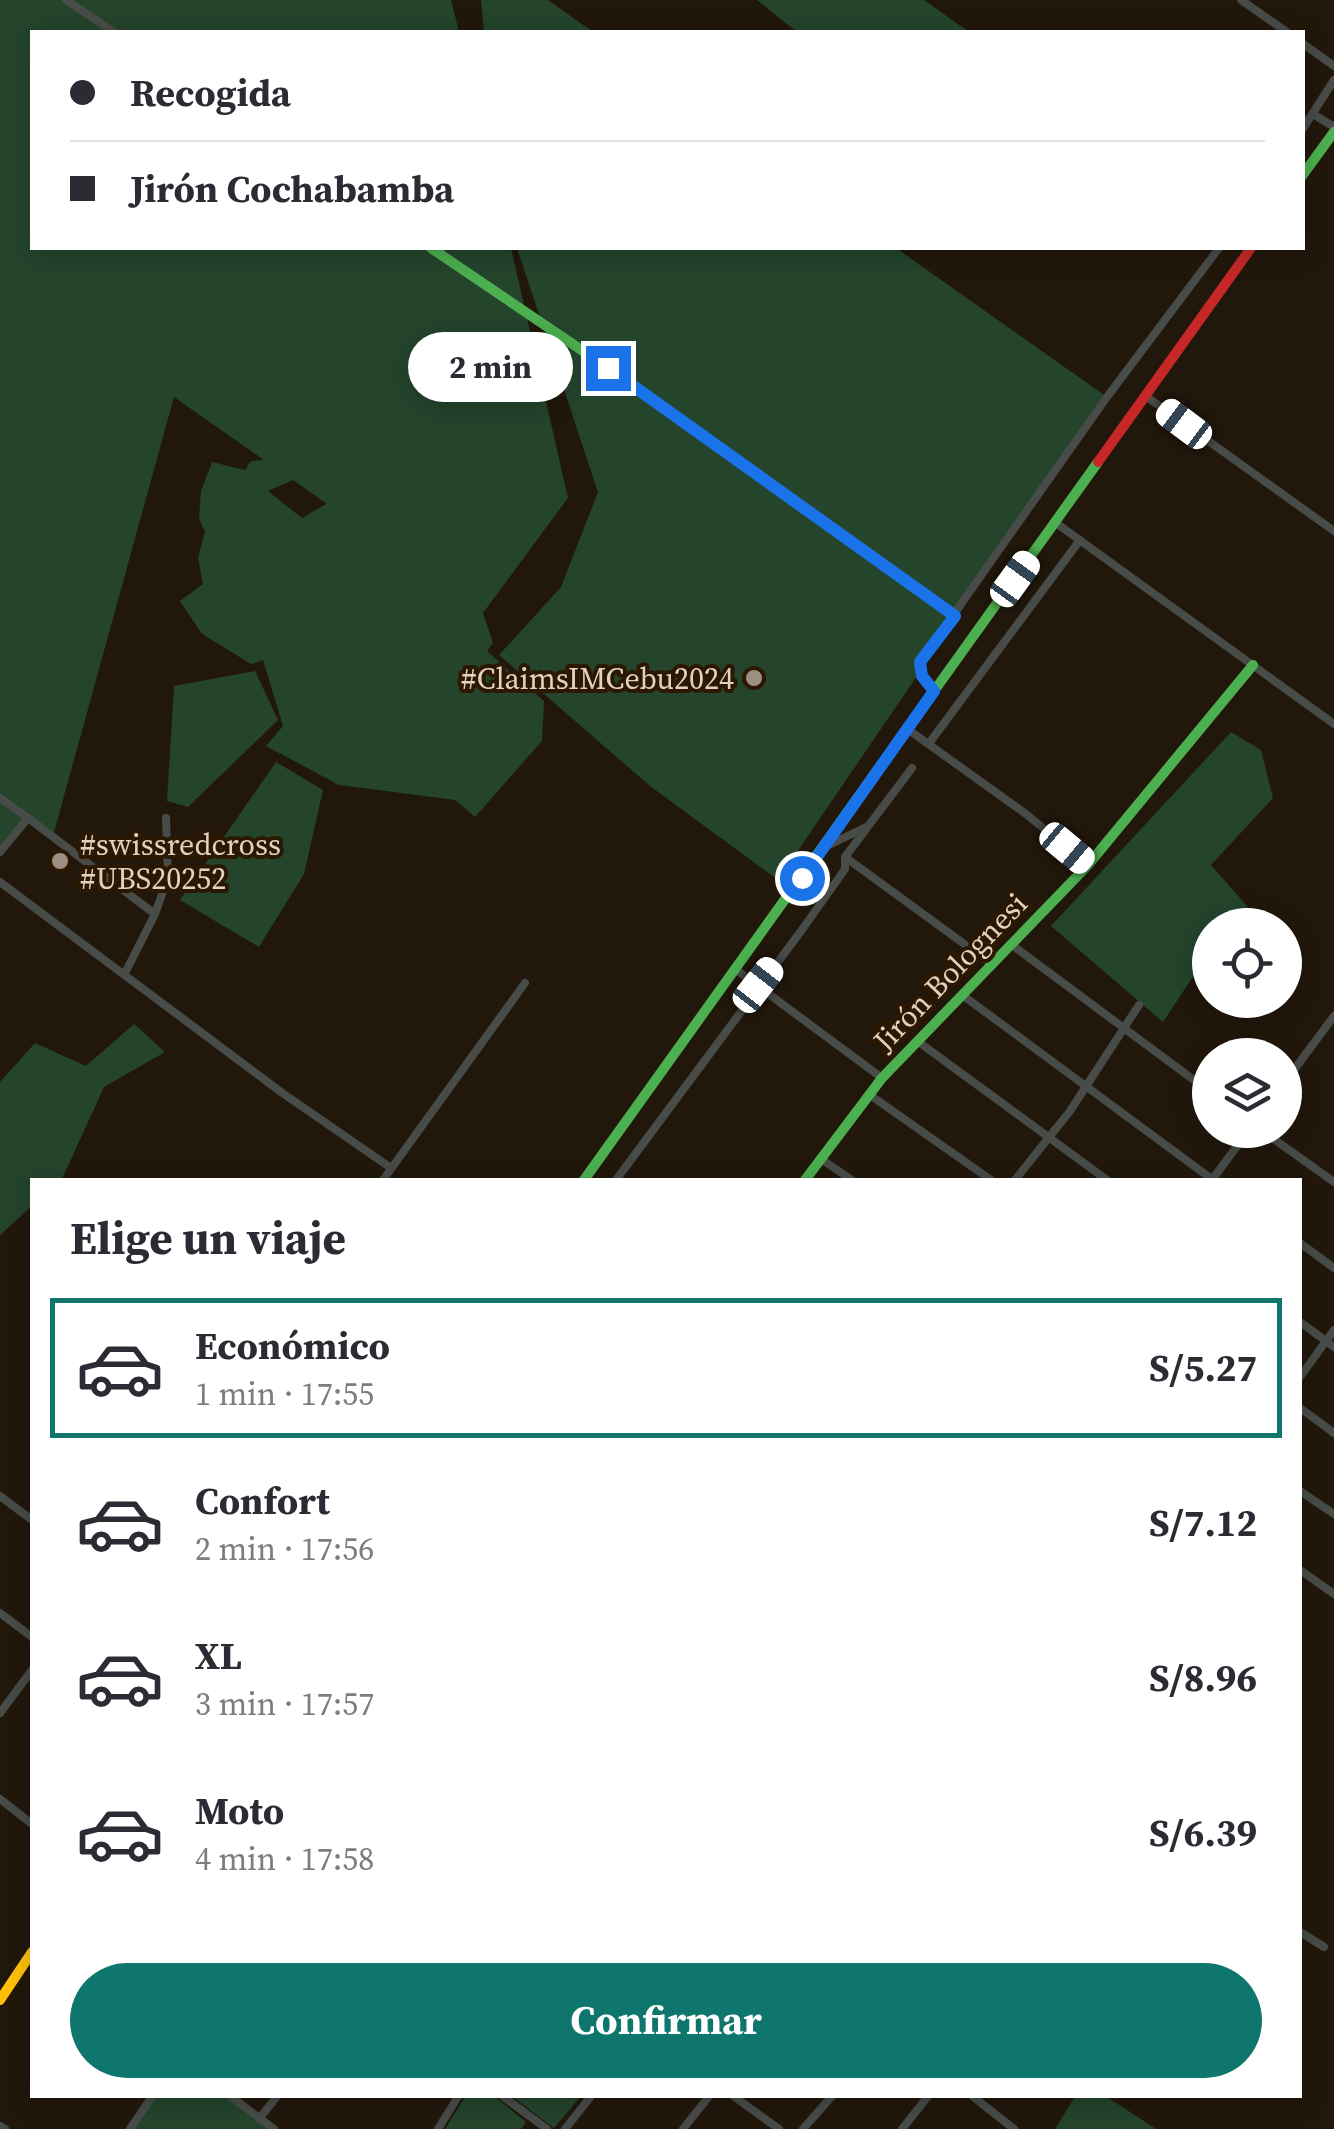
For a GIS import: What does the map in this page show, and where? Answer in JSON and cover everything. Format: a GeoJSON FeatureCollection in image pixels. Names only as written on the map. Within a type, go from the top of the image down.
{"type":"FeatureCollection","features":[{"type":"Feature","properties":{"kind":"main road"},"geometry":{"type":"LineString","coordinates":[[1305,172],[1334,130]]}},
{"type":"Feature","properties":{"kind":"main road"},"geometry":{"type":"LineString","coordinates":[[434,250],[608,368],[955,616]]}},
{"type":"Feature","properties":{"kind":"main road"},"geometry":{"type":"LineString","coordinates":[[585,1178],[1250,250]]}},
{"type":"Feature","properties":{"kind":"main road","name":"Jirón Bolognesi"},"geometry":{"type":"LineString","coordinates":[[807,1178],[882,1078],[965,998],[1088,865],[1253,665]]}},
{"type":"Feature","properties":{"kind":"main road"},"geometry":{"type":"LineString","coordinates":[[0,2000],[30,1956]]}},
{"type":"Feature","properties":{"kind":"street"},"geometry":{"type":"LineString","coordinates":[[66,0],[111,30]]}},
{"type":"Feature","properties":{"kind":"street"},"geometry":{"type":"LineString","coordinates":[[1241,0],[1284,30]]}},
{"type":"Feature","properties":{"kind":"street"},"geometry":{"type":"LineString","coordinates":[[1305,46],[1334,66]]}},
{"type":"Feature","properties":{"kind":"street"},"geometry":{"type":"LineString","coordinates":[[1305,126],[1334,80]]}},
{"type":"Feature","properties":{"kind":"street"},"geometry":{"type":"LineString","coordinates":[[1313,114],[1334,130]]}},
{"type":"Feature","properties":{"kind":"street"},"geometry":{"type":"LineString","coordinates":[[934,691],[922,676],[920,662],[1107,397],[1217,250]]}},
{"type":"Feature","properties":{"kind":"street"},"geometry":{"type":"LineString","coordinates":[[1146,397],[1334,530]]}},
{"type":"Feature","properties":{"kind":"street"},"geometry":{"type":"LineString","coordinates":[[1056,522],[1334,724]]}},
{"type":"Feature","properties":{"kind":"street"},"geometry":{"type":"LineString","coordinates":[[930,742],[1080,540]]}},
{"type":"Feature","properties":{"kind":"street"},"geometry":{"type":"LineString","coordinates":[[906,728],[930,742],[1088,865]]}},
{"type":"Feature","properties":{"kind":"street"},"geometry":{"type":"LineString","coordinates":[[617,1178],[845,869],[845,857],[912,768]]}},
{"type":"Feature","properties":{"kind":"street"},"geometry":{"type":"LineString","coordinates":[[0,798],[155,914]]}},
{"type":"Feature","properties":{"kind":"street"},"geometry":{"type":"LineString","coordinates":[[0,852],[28,818]]}},
{"type":"Feature","properties":{"kind":"street"},"geometry":{"type":"LineString","coordinates":[[124,973],[155,914],[168,877],[166,818]]}},
{"type":"Feature","properties":{"kind":"street"},"geometry":{"type":"LineString","coordinates":[[825,847],[866,827]]}},
{"type":"Feature","properties":{"kind":"street"},"geometry":{"type":"LineString","coordinates":[[845,857],[993,964]]}},
{"type":"Feature","properties":{"kind":"street"},"geometry":{"type":"LineString","coordinates":[[0,882],[282,1092],[392,1168]]}},
{"type":"Feature","properties":{"kind":"street"},"geometry":{"type":"LineString","coordinates":[[1012,945],[1192,1079]]}},
{"type":"Feature","properties":{"kind":"street"},"geometry":{"type":"LineString","coordinates":[[736,970],[882,1078]]}},
{"type":"Feature","properties":{"kind":"street"},"geometry":{"type":"LineString","coordinates":[[384,1178],[525,983]]}},
{"type":"Feature","properties":{"kind":"street"},"geometry":{"type":"LineString","coordinates":[[965,998],[1209,1178]]}},
{"type":"Feature","properties":{"kind":"street"},"geometry":{"type":"LineString","coordinates":[[1017,1178],[1050,1136],[1139,1005]]}},
{"type":"Feature","properties":{"kind":"street"},"geometry":{"type":"LineString","coordinates":[[1302,1059],[1334,1016]]}},
{"type":"Feature","properties":{"kind":"street"},"geometry":{"type":"LineString","coordinates":[[920,1043],[1105,1178]]}},
{"type":"Feature","properties":{"kind":"street"},"geometry":{"type":"LineString","coordinates":[[870,1095],[988,1178]]}},
{"type":"Feature","properties":{"kind":"street"},"geometry":{"type":"LineString","coordinates":[[1213,1178],[1236,1148]]}},
{"type":"Feature","properties":{"kind":"street"},"geometry":{"type":"LineString","coordinates":[[1286,1148],[1334,1182]]}},
{"type":"Feature","properties":{"kind":"street"},"geometry":{"type":"LineString","coordinates":[[821,1159],[849,1178]]}},
{"type":"Feature","properties":{"kind":"street"},"geometry":{"type":"LineString","coordinates":[[1302,1244],[1334,1268]]}},
{"type":"Feature","properties":{"kind":"street"},"geometry":{"type":"LineString","coordinates":[[1302,1323],[1330,1344]]}},
{"type":"Feature","properties":{"kind":"street"},"geometry":{"type":"LineString","coordinates":[[1302,1375],[1330,1344],[1334,1330]]}},
{"type":"Feature","properties":{"kind":"street"},"geometry":{"type":"LineString","coordinates":[[1302,1409],[1334,1433]]}},
{"type":"Feature","properties":{"kind":"street"},"geometry":{"type":"LineString","coordinates":[[1302,1493],[1334,1514]]}},
{"type":"Feature","properties":{"kind":"street"},"geometry":{"type":"LineString","coordinates":[[0,1496],[30,1518]]}},
{"type":"Feature","properties":{"kind":"street"},"geometry":{"type":"LineString","coordinates":[[1302,1571],[1334,1594]]}},
{"type":"Feature","properties":{"kind":"street"},"geometry":{"type":"LineString","coordinates":[[0,1614],[30,1636]]}},
{"type":"Feature","properties":{"kind":"street"},"geometry":{"type":"LineString","coordinates":[[0,1713],[30,1673]]}},
{"type":"Feature","properties":{"kind":"street"},"geometry":{"type":"LineString","coordinates":[[0,1799],[30,1822]]}},
{"type":"Feature","properties":{"kind":"street"},"geometry":{"type":"LineString","coordinates":[[1302,1933],[1324,1947]]}},
{"type":"Feature","properties":{"kind":"street"},"geometry":{"type":"LineString","coordinates":[[130,2129],[151,2098]]}},
{"type":"Feature","properties":{"kind":"street"},"geometry":{"type":"LineString","coordinates":[[233,2098],[274,2129]]}},
{"type":"Feature","properties":{"kind":"street"},"geometry":{"type":"LineString","coordinates":[[259,2118],[276,2098]]}},
{"type":"Feature","properties":{"kind":"street"},"geometry":{"type":"LineString","coordinates":[[438,2129],[458,2098]]}},
{"type":"Feature","properties":{"kind":"street"},"geometry":{"type":"LineString","coordinates":[[505,2098],[547,2129]]}},
{"type":"Feature","properties":{"kind":"street"},"geometry":{"type":"LineString","coordinates":[[565,2129],[590,2098]]}},
{"type":"Feature","properties":{"kind":"street"},"geometry":{"type":"LineString","coordinates":[[683,2129],[708,2098]]}},
{"type":"Feature","properties":{"kind":"street"},"geometry":{"type":"LineString","coordinates":[[736,2098],[779,2129]]}},
{"type":"Feature","properties":{"kind":"street"},"geometry":{"type":"LineString","coordinates":[[803,2129],[830,2098]]}},
{"type":"Feature","properties":{"kind":"street"},"geometry":{"type":"LineString","coordinates":[[902,2129],[928,2098]]}},
{"type":"Feature","properties":{"kind":"street"},"geometry":{"type":"LineString","coordinates":[[975,2098],[1014,2129]]}},
{"type":"Feature","properties":{"kind":"green space"},"geometry":{"type":"Polygon","coordinates":[[[0,0],[451,0],[458,30],[30,30],[30,250],[511,250],[568,498],[483,613],[493,643],[487,651],[544,701],[542,741],[475,817],[455,800],[339,785],[266,746],[283,726],[263,660],[251,664],[202,634],[180,601],[203,584],[198,558],[205,532],[199,518],[201,491],[212,462],[245,470],[251,461],[264,460],[174,397],[53,836],[28,818],[0,852],[0,0]],[[293,480],[268,491],[302,518],[327,504],[293,480]]]}},
{"type":"Feature","properties":{"kind":"green space"},"geometry":{"type":"Polygon","coordinates":[[[481,0],[548,0],[590,30],[484,30],[481,0]]]}},
{"type":"Feature","properties":{"kind":"green space"},"geometry":{"type":"Polygon","coordinates":[[[757,0],[924,0],[966,30],[794,30],[757,0]]]}},
{"type":"Feature","properties":{"kind":"green space"},"geometry":{"type":"Polygon","coordinates":[[[518,250],[899,250],[1107,397],[778,880],[650,786],[499,655],[561,587],[598,492],[518,250]]]}},
{"type":"Feature","properties":{"kind":"green space"},"geometry":{"type":"Polygon","coordinates":[[[255,671],[278,720],[188,807],[167,801],[174,686],[255,671]]]}},
{"type":"Feature","properties":{"kind":"green space"},"geometry":{"type":"Polygon","coordinates":[[[1231,732],[1261,750],[1273,798],[1211,865],[1248,907],[1192,908],[1192,978],[1163,1022],[1051,926],[1231,732]]]}},
{"type":"Feature","properties":{"kind":"green space"},"geometry":{"type":"Polygon","coordinates":[[[276,762],[323,790],[304,874],[259,947],[180,900],[276,762]]]}},
{"type":"Feature","properties":{"kind":"green space"},"geometry":{"type":"Polygon","coordinates":[[[134,1024],[165,1052],[104,1087],[62,1178],[30,1178],[30,1208],[0,1235],[0,1082],[35,1043],[86,1066],[134,1024]]]}},
{"type":"Feature","properties":{"kind":"green space"},"geometry":{"type":"Polygon","coordinates":[[[151,2098],[235,2098],[277,2129],[128,2129],[151,2098]]]}},
{"type":"Feature","properties":{"kind":"green space"},"geometry":{"type":"Polygon","coordinates":[[[464,2098],[497,2098],[526,2122],[521,2129],[445,2129],[464,2098]]]}},
{"type":"Feature","properties":{"kind":"green space"},"geometry":{"type":"Polygon","coordinates":[[[514,2098],[579,2098],[554,2128],[514,2098]]]}},
{"type":"Feature","properties":{"kind":"green space"},"geometry":{"type":"Polygon","coordinates":[[[1074,2098],[1109,2098],[1156,2129],[1055,2129],[1074,2098]]]}},
{"type":"Feature","properties":{"kind":"traffic: fast"},"geometry":{"type":"LineString","coordinates":[[1305,172],[1334,132]]}},
{"type":"Feature","properties":{"kind":"traffic: fast"},"geometry":{"type":"LineString","coordinates":[[434,250],[608,368],[955,616]]}},
{"type":"Feature","properties":{"kind":"traffic: fast"},"geometry":{"type":"LineString","coordinates":[[585,1178],[1098,462]]}},
{"type":"Feature","properties":{"kind":"traffic: fast"},"geometry":{"type":"LineString","coordinates":[[807,1178],[882,1078],[1088,865],[1253,665]]}},
{"type":"Feature","properties":{"kind":"traffic: slow"},"geometry":{"type":"LineString","coordinates":[[0,2000],[30,1955]]}},
{"type":"Feature","properties":{"kind":"traffic: jam"},"geometry":{"type":"LineString","coordinates":[[1098,462],[1250,250]]}},
{"type":"Feature","properties":{"kind":"place","name":"#ClaimsIMCebu2024"},"geometry":{"type":"Point","coordinates":[754,678]}},
{"type":"Feature","properties":{"kind":"place","name":"#swissredcross #UBS20252"},"geometry":{"type":"Point","coordinates":[60,861]}},
{"type":"Feature","properties":{"kind":"route"},"geometry":{"type":"LineString","coordinates":[[608,368],[955,616],[920,662],[922,676],[934,691],[802,878]]}}]}
